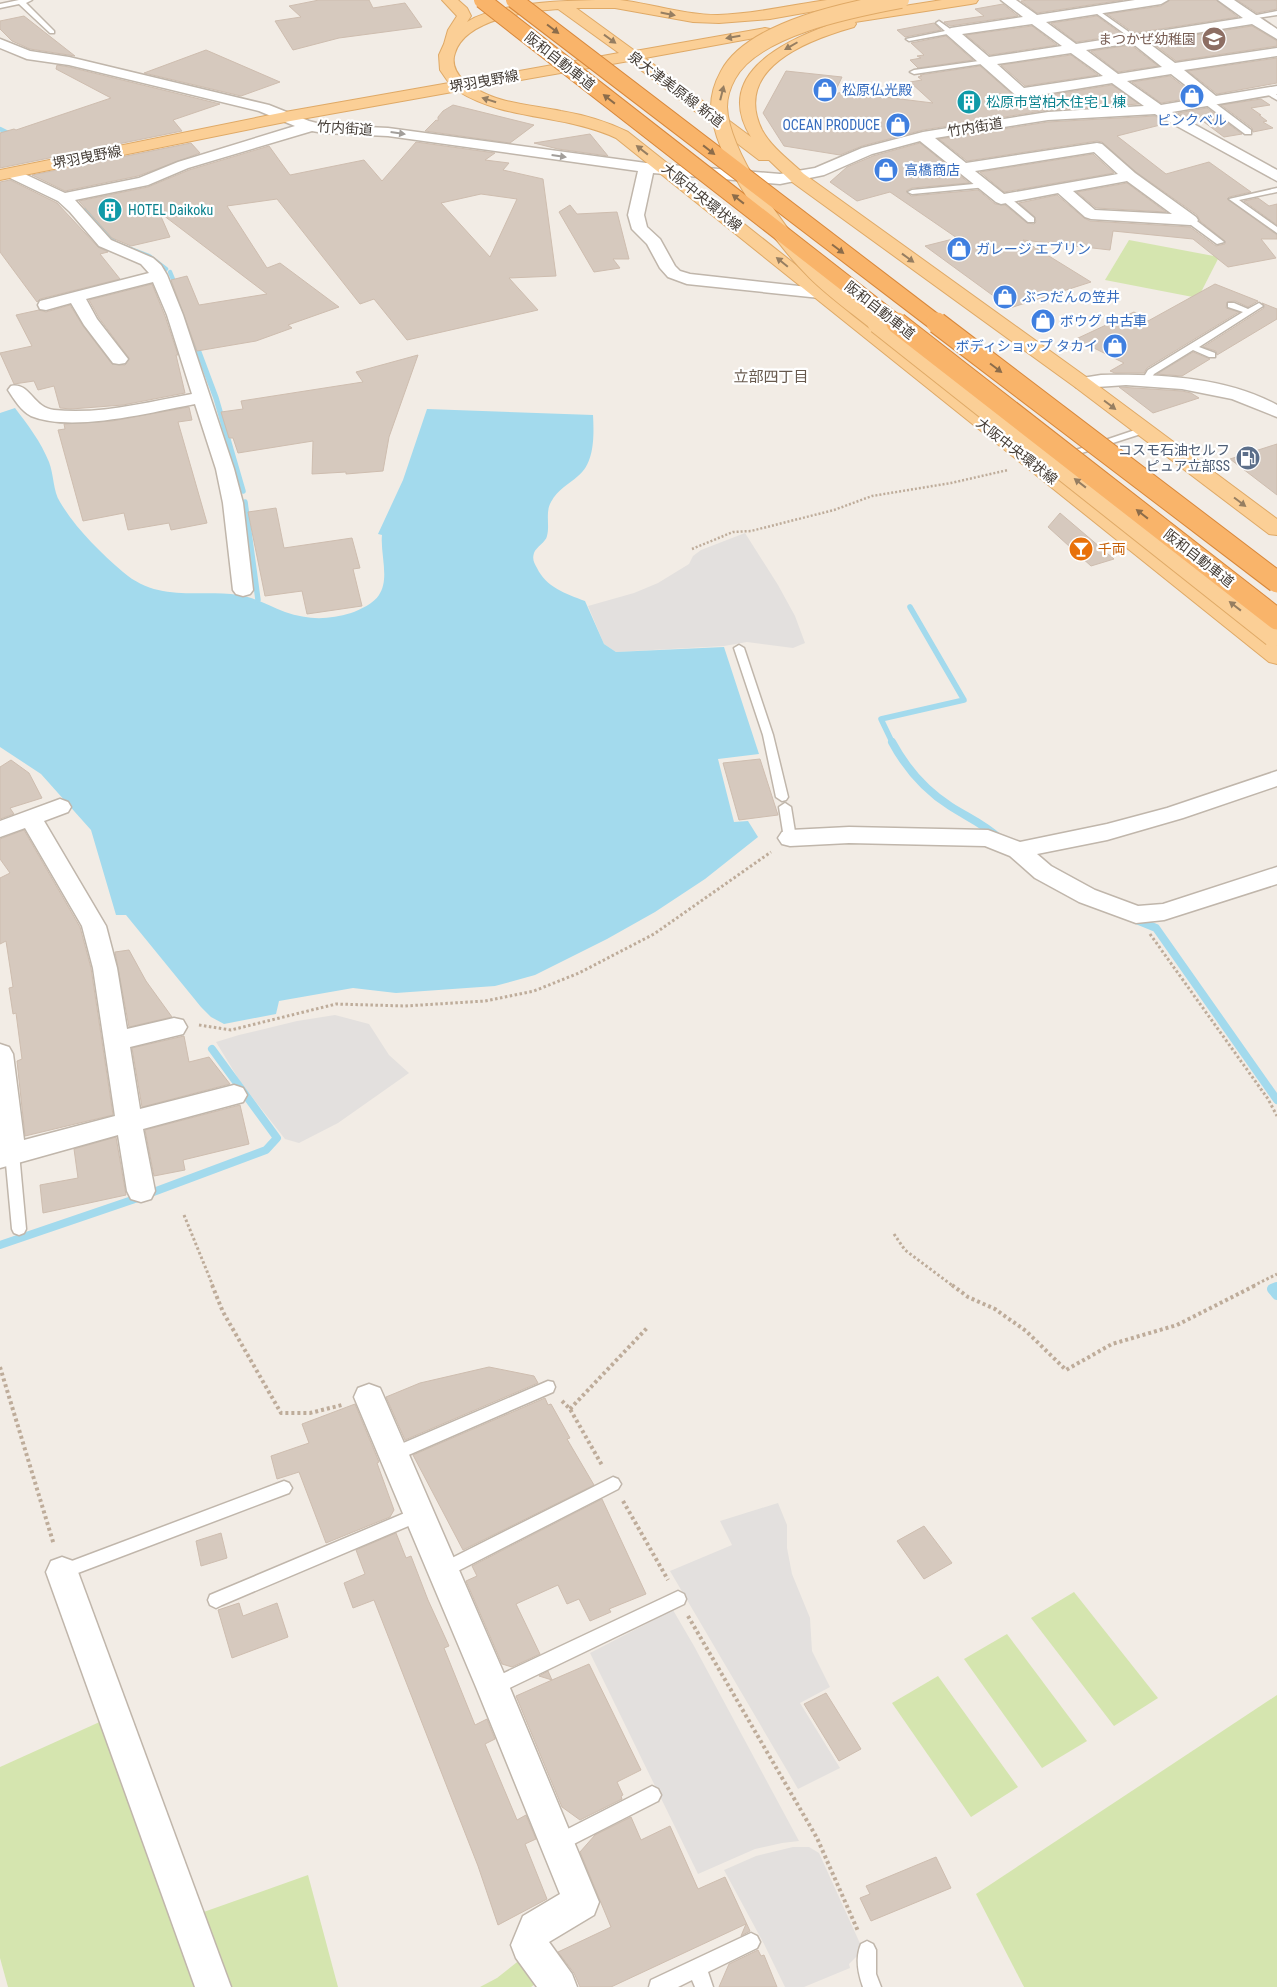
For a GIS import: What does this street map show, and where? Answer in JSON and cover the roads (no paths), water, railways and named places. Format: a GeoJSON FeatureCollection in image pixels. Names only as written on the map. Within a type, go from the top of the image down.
{"type":"FeatureCollection","features":[{"type":"Feature","properties":{"kind":"highway","name":"阪和自動車道"},"geometry":{"type":"LineString","coordinates":[[482,0],[1276,638]]}},
{"type":"Feature","properties":{"kind":"highway","name":"阪和自動車道"},"geometry":{"type":"LineString","coordinates":[[514,0],[776,202],[1277,582]]}},
{"type":"Feature","properties":{"kind":"main road"},"geometry":{"type":"LineString","coordinates":[[449,0],[462,11],[464,16],[455,30],[450,44]]}},
{"type":"Feature","properties":{"kind":"main road"},"geometry":{"type":"LineString","coordinates":[[450,44],[467,28],[485,19],[558,2],[613,4],[684,17],[718,19],[752,16],[854,0]]}},
{"type":"Feature","properties":{"kind":"main road","name":"大阪中央環状線"},"geometry":{"type":"LineString","coordinates":[[901,0],[836,13],[795,27],[762,44],[734,67],[722,88],[720,116],[731,150],[753,191],[790,247],[829,285],[1276,638]]}},
{"type":"Feature","properties":{"kind":"main road"},"geometry":{"type":"LineString","coordinates":[[972,0],[861,21],[828,30],[791,46],[765,64],[751,84],[746,104],[753,128],[765,145],[798,178],[1082,383],[1277,529]]}},
{"type":"Feature","properties":{"kind":"main road","name":"堺羽曳野線"},"geometry":{"type":"LineString","coordinates":[[6,174],[285,117],[460,85],[631,55],[972,0]]}},
{"type":"Feature","properties":{"kind":"main road","name":"泉大津美原線 新道"},"geometry":{"type":"LineString","coordinates":[[558,2],[698,104],[752,148],[798,178]]}},
{"type":"Feature","properties":{"kind":"main road","name":"大阪中央環状線"},"geometry":{"type":"LineString","coordinates":[[450,44],[446,55],[446,66],[449,73],[460,85],[478,96],[499,103],[576,118],[612,129],[622,135],[820,293],[1025,466],[1276,638]]}},
{"type":"Feature","properties":{"kind":"street"},"geometry":{"type":"LineString","coordinates":[[1008,0],[1158,110],[1277,176]]}},
{"type":"Feature","properties":{"kind":"street"},"geometry":{"type":"LineString","coordinates":[[951,32],[1161,0]]}},
{"type":"Feature","properties":{"kind":"street"},"geometry":{"type":"LineString","coordinates":[[1225,0],[1277,35]]}},
{"type":"Feature","properties":{"kind":"street"},"geometry":{"type":"LineString","coordinates":[[986,62],[1252,19]]}},
{"type":"Feature","properties":{"kind":"street"},"geometry":{"type":"LineString","coordinates":[[951,32],[1048,116]]}},
{"type":"Feature","properties":{"kind":"street"},"geometry":{"type":"LineString","coordinates":[[1134,38],[1211,101]]}},
{"type":"Feature","properties":{"kind":"street","name":"竹内街道"},"geometry":{"type":"LineString","coordinates":[[0,44],[28,55],[69,60],[264,108],[312,126],[350,131],[388,132],[646,168],[766,179],[798,178],[819,172],[867,150],[922,136],[1048,116],[1158,110],[1274,93]]}},
{"type":"Feature","properties":{"kind":"street"},"geometry":{"type":"LineString","coordinates":[[1022,93],[1277,52]]}},
{"type":"Feature","properties":{"kind":"street"},"geometry":{"type":"LineString","coordinates":[[63,198],[143,182],[182,165],[312,126]]}},
{"type":"Feature","properties":{"kind":"street"},"geometry":{"type":"LineString","coordinates":[[922,136],[1001,199],[1130,176]]}},
{"type":"Feature","properties":{"kind":"street"},"geometry":{"type":"LineString","coordinates":[[964,168],[1097,148],[1130,176],[1190,220]]}},
{"type":"Feature","properties":{"kind":"street"},"geometry":{"type":"LineString","coordinates":[[646,168],[636,214],[640,229],[654,242],[668,268],[674,274],[687,280],[820,293]]}},
{"type":"Feature","properties":{"kind":"street"},"geometry":{"type":"LineString","coordinates":[[6,174],[63,198],[108,245],[147,261],[155,268],[175,315],[225,469],[231,492],[243,590]]}},
{"type":"Feature","properties":{"kind":"street"},"geometry":{"type":"LineString","coordinates":[[1061,188],[1091,214],[1190,220]]}},
{"type":"Feature","properties":{"kind":"street"},"geometry":{"type":"LineString","coordinates":[[46,306],[76,296],[158,275]]}},
{"type":"Feature","properties":{"kind":"street"},"geometry":{"type":"LineString","coordinates":[[76,296],[94,326],[103,339],[110,343],[119,359]]}},
{"type":"Feature","properties":{"kind":"street"},"geometry":{"type":"LineString","coordinates":[[1082,383],[1117,379],[1146,380],[1241,395],[1264,403],[1277,412]]}},
{"type":"Feature","properties":{"kind":"street"},"geometry":{"type":"LineString","coordinates":[[17,390],[32,408],[40,413],[79,418],[202,397]]}},
{"type":"Feature","properties":{"kind":"street"},"geometry":{"type":"LineString","coordinates":[[1017,850],[1107,832],[1277,778]]}},
{"type":"Feature","properties":{"kind":"street"},"geometry":{"type":"LineString","coordinates":[[0,829],[60,807]]}},
{"type":"Feature","properties":{"kind":"street"},"geometry":{"type":"LineString","coordinates":[[30,818],[94,926],[105,968],[141,1191]]}},
{"type":"Feature","properties":{"kind":"street"},"geometry":{"type":"LineString","coordinates":[[790,838],[849,835],[988,838],[1017,850],[1043,872],[1087,896],[1136,915],[1164,912],[1277,875]]}},
{"type":"Feature","properties":{"kind":"street"},"geometry":{"type":"LineString","coordinates":[[116,1041],[174,1027]]}},
{"type":"Feature","properties":{"kind":"street"},"geometry":{"type":"LineString","coordinates":[[0,1054],[6,1155],[234,1096]]}},
{"type":"Feature","properties":{"kind":"street"},"geometry":{"type":"LineString","coordinates":[[369,1398],[392,1455],[444,1570],[581,1902],[536,1929],[529,1945],[559,1987]]}},
{"type":"Feature","properties":{"kind":"street"},"geometry":{"type":"LineString","coordinates":[[62,1572],[213,1987]]}},
{"type":"Feature","properties":{"kind":"lane"},"geometry":{"type":"LineString","coordinates":[[0,6],[30,0]]}},
{"type":"Feature","properties":{"kind":"lane"},"geometry":{"type":"LineString","coordinates":[[21,2],[52,32]]}},
{"type":"Feature","properties":{"kind":"lane"},"geometry":{"type":"LineString","coordinates":[[1095,10],[1134,38]]}},
{"type":"Feature","properties":{"kind":"lane"},"geometry":{"type":"LineString","coordinates":[[1252,19],[1277,13]]}},
{"type":"Feature","properties":{"kind":"lane"},"geometry":{"type":"LineString","coordinates":[[939,23],[951,32]]}},
{"type":"Feature","properties":{"kind":"lane"},"geometry":{"type":"LineString","coordinates":[[909,39],[951,32]]}},
{"type":"Feature","properties":{"kind":"lane"},"geometry":{"type":"LineString","coordinates":[[914,72],[986,62]]}},
{"type":"Feature","properties":{"kind":"lane"},"geometry":{"type":"LineString","coordinates":[[1211,101],[1248,132]]}},
{"type":"Feature","properties":{"kind":"lane"},"geometry":{"type":"LineString","coordinates":[[912,192],[984,185]]}},
{"type":"Feature","properties":{"kind":"lane"},"geometry":{"type":"LineString","coordinates":[[1277,190],[1232,199],[1277,231]]}},
{"type":"Feature","properties":{"kind":"lane"},"geometry":{"type":"LineString","coordinates":[[1005,198],[1031,220]]}},
{"type":"Feature","properties":{"kind":"lane"},"geometry":{"type":"LineString","coordinates":[[1190,220],[1220,242]]}},
{"type":"Feature","properties":{"kind":"lane"},"geometry":{"type":"LineString","coordinates":[[1231,305],[1249,312]]}},
{"type":"Feature","properties":{"kind":"lane"},"geometry":{"type":"LineString","coordinates":[[1146,380],[1151,372],[1259,306]]}},
{"type":"Feature","properties":{"kind":"lane"},"geometry":{"type":"LineString","coordinates":[[1192,347],[1212,355]]}},
{"type":"Feature","properties":{"kind":"lane"},"geometry":{"type":"LineString","coordinates":[[1025,466],[1144,430]]}},
{"type":"Feature","properties":{"kind":"lane"},"geometry":{"type":"LineString","coordinates":[[739,648],[768,735],[790,838]]}},
{"type":"Feature","properties":{"kind":"lane"},"geometry":{"type":"LineString","coordinates":[[6,1155],[19,1229]]}},
{"type":"Feature","properties":{"kind":"lane"},"geometry":{"type":"LineString","coordinates":[[392,1455],[548,1387]]}},
{"type":"Feature","properties":{"kind":"lane"},"geometry":{"type":"LineString","coordinates":[[444,1570],[613,1484]]}},
{"type":"Feature","properties":{"kind":"lane"},"geometry":{"type":"LineString","coordinates":[[62,1572],[284,1488]]}},
{"type":"Feature","properties":{"kind":"lane"},"geometry":{"type":"LineString","coordinates":[[216,1600],[419,1514]]}},
{"type":"Feature","properties":{"kind":"lane"},"geometry":{"type":"LineString","coordinates":[[493,1687],[678,1599]]}},
{"type":"Feature","properties":{"kind":"lane"},"geometry":{"type":"LineString","coordinates":[[558,1843],[652,1795]]}},
{"type":"Feature","properties":{"kind":"lane"},"geometry":{"type":"LineString","coordinates":[[658,1987],[751,1942]]}},
{"type":"Feature","properties":{"kind":"lane"},"geometry":{"type":"LineString","coordinates":[[867,1950],[867,1974],[872,1987]]}},
{"type":"Feature","properties":{"kind":"lane"},"geometry":{"type":"LineString","coordinates":[[697,1968],[704,1987]]}},
{"type":"Feature","properties":{"kind":"water"},"geometry":{"type":"Polygon","coordinates":[[[15,408],[34,434],[46,455],[51,467],[58,498],[66,512],[97,548],[137,582],[150,588],[179,593],[245,596],[293,615],[318,618],[334,617],[355,612],[379,595],[384,581],[384,574],[382,535],[378,534],[403,480],[427,409],[593,415],[592,448],[588,464],[578,476],[560,490],[551,502],[548,510],[547,536],[534,553],[534,563],[541,575],[551,585],[585,601],[604,644],[616,652],[724,647],[759,754],[718,759],[734,822],[748,821],[758,837],[705,879],[655,912],[607,939],[535,975],[495,986],[396,993],[353,988],[279,1001],[276,1014],[224,1024],[211,1017],[126,915],[116,915],[91,830],[41,774],[0,747],[0,413],[15,408]]]}},
{"type":"Feature","properties":{"kind":"waterway"},"geometry":{"type":"LineString","coordinates":[[0,129],[14,136]]}},
{"type":"Feature","properties":{"kind":"waterway"},"geometry":{"type":"LineString","coordinates":[[86,210],[115,243],[149,256],[166,269]]}},
{"type":"Feature","properties":{"kind":"waterway"},"geometry":{"type":"LineString","coordinates":[[170,272],[177,289]]}},
{"type":"Feature","properties":{"kind":"waterway"},"geometry":{"type":"LineString","coordinates":[[195,342],[216,398],[243,491]]}},
{"type":"Feature","properties":{"kind":"waterway"},"geometry":{"type":"LineString","coordinates":[[245,502],[258,600]]}},
{"type":"Feature","properties":{"kind":"waterway"},"geometry":{"type":"LineString","coordinates":[[892,742],[881,719],[964,700],[910,607]]}},
{"type":"Feature","properties":{"kind":"waterway"},"geometry":{"type":"LineString","coordinates":[[892,742],[903,761],[924,786],[941,800],[999,838]]}},
{"type":"Feature","properties":{"kind":"waterway"},"geometry":{"type":"LineString","coordinates":[[1134,919],[1156,928],[1277,1100]]}},
{"type":"Feature","properties":{"kind":"waterway"},"geometry":{"type":"LineString","coordinates":[[0,1245],[132,1200],[266,1150],[277,1138],[212,1049]]}},
{"type":"Feature","properties":{"kind":"waterway"},"geometry":{"type":"LineString","coordinates":[[1277,1287],[1272,1289],[1277,1295]]}},
{"type":"Feature","properties":{"kind":"place","name":"まつかぜ幼稚園"},"geometry":{"type":"Point","coordinates":[1214,39]}},
{"type":"Feature","properties":{"kind":"place","name":"松原仏光殿"},"geometry":{"type":"Point","coordinates":[825,90]}},
{"type":"Feature","properties":{"kind":"place","name":"ピンクベル"},"geometry":{"type":"Point","coordinates":[1192,96]}},
{"type":"Feature","properties":{"kind":"place","name":"松原市営柏木住宅１棟"},"geometry":{"type":"Point","coordinates":[969,102]}},
{"type":"Feature","properties":{"kind":"place","name":"OCEAN PRODUCE"},"geometry":{"type":"Point","coordinates":[898,125]}},
{"type":"Feature","properties":{"kind":"place","name":"高橋商店"},"geometry":{"type":"Point","coordinates":[886,170]}},
{"type":"Feature","properties":{"kind":"place","name":"HOTEL Daikoku"},"geometry":{"type":"Point","coordinates":[110,210]}},
{"type":"Feature","properties":{"kind":"place","name":"ガレージ エブリン"},"geometry":{"type":"Point","coordinates":[959,249]}},
{"type":"Feature","properties":{"kind":"place","name":"ぶつだんの笠井"},"geometry":{"type":"Point","coordinates":[1005,297]}},
{"type":"Feature","properties":{"kind":"place","name":"ボウグ 中古車"},"geometry":{"type":"Point","coordinates":[1043,321]}},
{"type":"Feature","properties":{"kind":"place","name":"ボディショップ タカイ"},"geometry":{"type":"Point","coordinates":[1115,346]}},
{"type":"Feature","properties":{"kind":"place","name":"コスモ石油セルフ ピュア立部SS"},"geometry":{"type":"Point","coordinates":[1248,458]}},
{"type":"Feature","properties":{"kind":"place","name":"千両"},"geometry":{"type":"Point","coordinates":[1081,549]}},
{"type":"Feature","properties":{"kind":"district","name":"立部四丁目"},"geometry":{"type":"Point","coordinates":[771,377]}}]}
